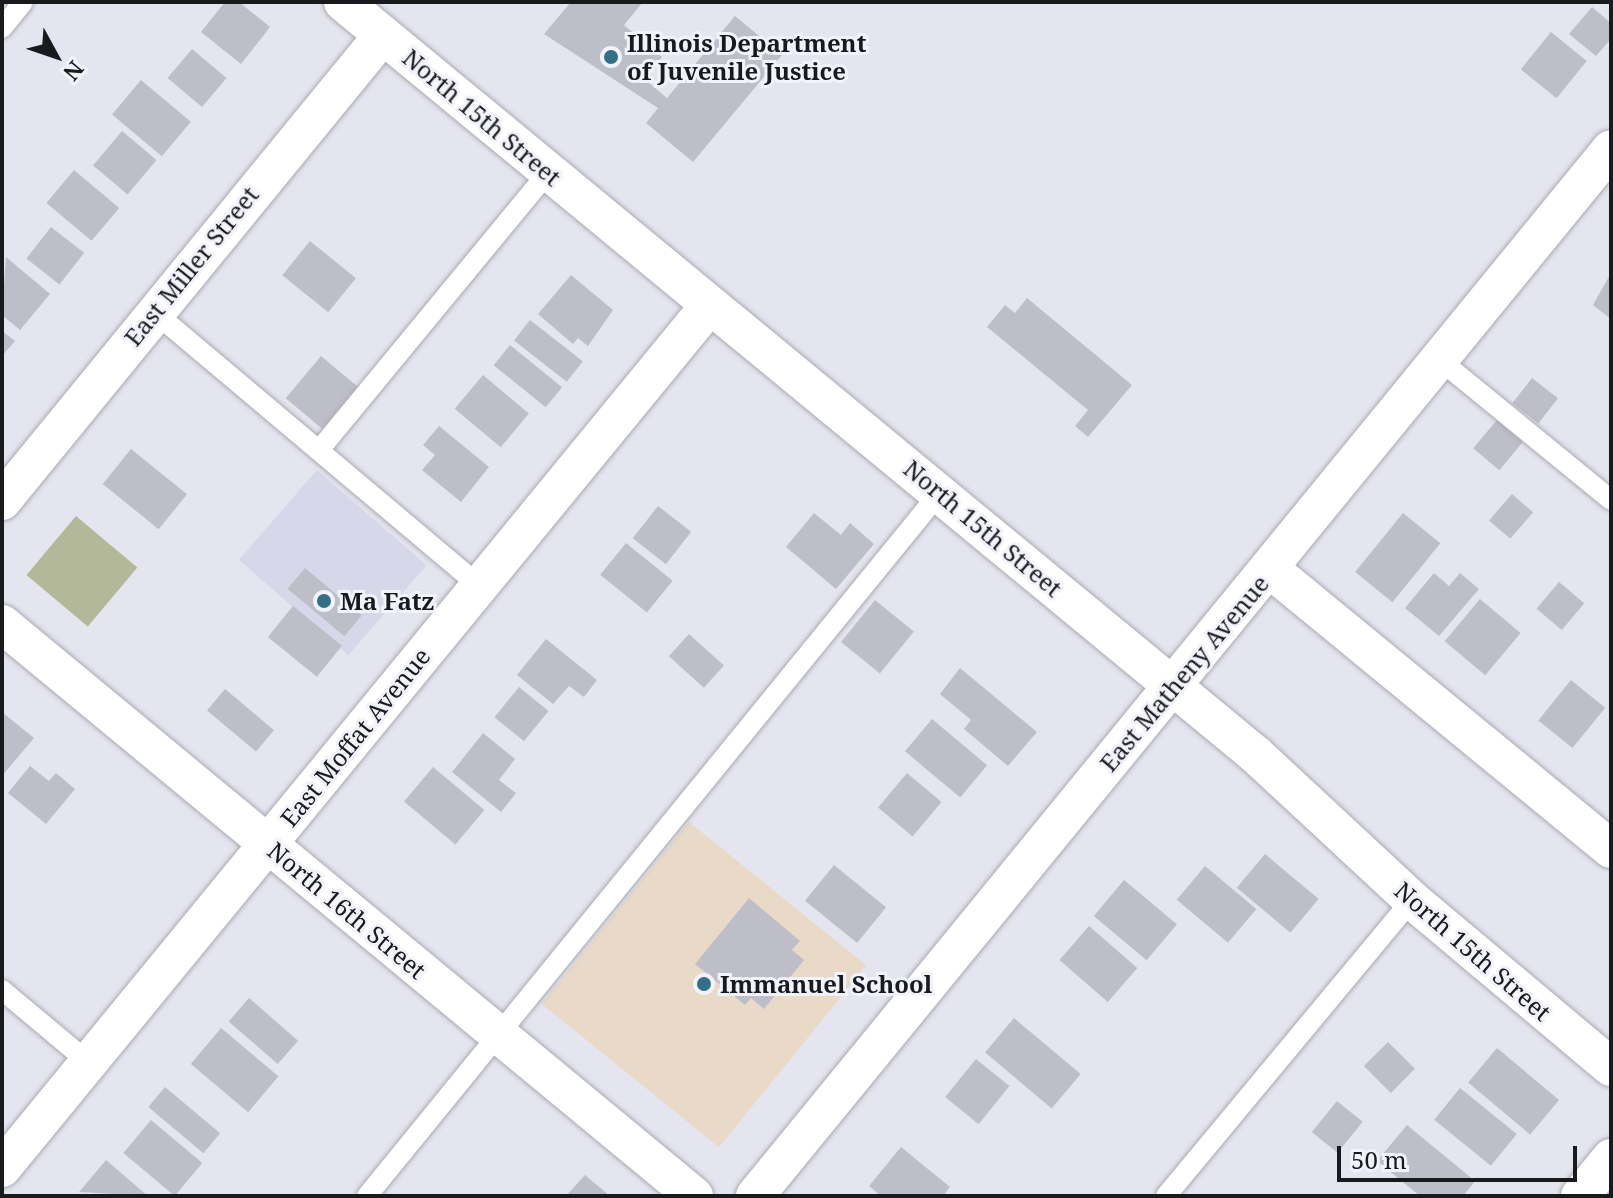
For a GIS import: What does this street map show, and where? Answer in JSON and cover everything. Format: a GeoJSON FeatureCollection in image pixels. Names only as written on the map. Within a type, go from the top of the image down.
{"type":"FeatureCollection","features":[{"type":"Feature","properties":{"kind":"street","name":"North 15th Street"},"geometry":{"type":"LineString","coordinates":[[343,2],[709,306],[941,491],[1296,789],[1412,900],[1611,1067]]}},
{"type":"Feature","properties":{"kind":"street","name":"East Miller Street"},"geometry":{"type":"LineString","coordinates":[[2,501],[153,311],[383,35]]}},
{"type":"Feature","properties":{"kind":"street","name":"East Matheny Avenue"},"geometry":{"type":"LineString","coordinates":[[755,1196],[1611,149]]}},
{"type":"Feature","properties":{"kind":"street","name":"East Moffat Avenue"},"geometry":{"type":"LineString","coordinates":[[2,1168],[709,306]]}},
{"type":"Feature","properties":{"kind":"street"},"geometry":{"type":"LineString","coordinates":[[1270,569],[1611,849]]}},
{"type":"Feature","properties":{"kind":"street","name":"North 16th Street"},"geometry":{"type":"LineString","coordinates":[[2,624],[694,1196]]}},
{"type":"Feature","properties":{"kind":"street"},"geometry":{"type":"LineString","coordinates":[[1580,1196],[1611,1158]]}},
{"type":"Feature","properties":{"kind":"lane"},"geometry":{"type":"LineString","coordinates":[[2,28],[23,2]]}},
{"type":"Feature","properties":{"kind":"lane"},"geometry":{"type":"LineString","coordinates":[[320,449],[548,172]]}},
{"type":"Feature","properties":{"kind":"lane"},"geometry":{"type":"LineString","coordinates":[[153,311],[478,585]]}},
{"type":"Feature","properties":{"kind":"lane"},"geometry":{"type":"LineString","coordinates":[[1440,360],[1611,500]]}},
{"type":"Feature","properties":{"kind":"lane"},"geometry":{"type":"LineString","coordinates":[[367,1196],[941,491]]}},
{"type":"Feature","properties":{"kind":"lane"},"geometry":{"type":"LineString","coordinates":[[1166,1196],[1412,900]]}},
{"type":"Feature","properties":{"kind":"lane"},"geometry":{"type":"LineString","coordinates":[[2,990],[87,1061]]}},
{"type":"Feature","properties":{"kind":"shaded area"},"geometry":{"type":"Polygon","coordinates":[[[317,470],[426,565],[348,655],[239,560],[317,470]]]}},
{"type":"Feature","properties":{"kind":"shaded area","name":"Immanuel School"},"geometry":{"type":"Polygon","coordinates":[[[689,822],[866,965],[719,1147],[542,1004],[689,822]]]}},
{"type":"Feature","properties":{"kind":"green space"},"geometry":{"type":"Polygon","coordinates":[[[76,516],[137,567],[88,626],[27,575],[76,516]]]}},
{"type":"Feature","properties":{"kind":"building"},"geometry":{"type":"Polygon","coordinates":[[[225,2],[239,2],[270,27],[241,64],[201,32],[225,2]]]}},
{"type":"Feature","properties":{"kind":"building"},"geometry":{"type":"Polygon","coordinates":[[[571,2],[643,2],[624,25],[662,57],[649,73],[654,77],[649,83],[667,98],[735,16],[782,55],[693,162],[646,123],[658,108],[544,34],[571,2]]]}},
{"type":"Feature","properties":{"kind":"building"},"geometry":{"type":"Polygon","coordinates":[[[1592,7],[1611,23],[1611,39],[1596,56],[1569,34],[1592,7]]]}},
{"type":"Feature","properties":{"kind":"building"},"geometry":{"type":"Polygon","coordinates":[[[1551,32],[1587,61],[1557,98],[1521,69],[1551,32]]]}},
{"type":"Feature","properties":{"kind":"building"},"geometry":{"type":"Polygon","coordinates":[[[192,49],[226,78],[202,107],[168,78],[192,49]]]}},
{"type":"Feature","properties":{"kind":"building"},"geometry":{"type":"Polygon","coordinates":[[[141,80],[191,122],[162,156],[112,114],[141,80]]]}},
{"type":"Feature","properties":{"kind":"building"},"geometry":{"type":"Polygon","coordinates":[[[122,131],[156,160],[128,194],[93,165],[122,131]]]}},
{"type":"Feature","properties":{"kind":"building"},"geometry":{"type":"Polygon","coordinates":[[[74,170],[119,208],[92,241],[46,203],[74,170]]]}},
{"type":"Feature","properties":{"kind":"building"},"geometry":{"type":"Polygon","coordinates":[[[51,227],[84,253],[59,284],[26,259],[51,227]]]}},
{"type":"Feature","properties":{"kind":"building"},"geometry":{"type":"Polygon","coordinates":[[[310,241],[356,278],[328,312],[282,275],[310,241]]]}},
{"type":"Feature","properties":{"kind":"building"},"geometry":{"type":"Polygon","coordinates":[[[6,257],[50,294],[20,330],[2,315],[6,257]]]}},
{"type":"Feature","properties":{"kind":"building"},"geometry":{"type":"Polygon","coordinates":[[[1611,273],[1611,319],[1593,305],[1611,273]]]}},
{"type":"Feature","properties":{"kind":"building"},"geometry":{"type":"Polygon","coordinates":[[[571,275],[613,310],[588,346],[578,338],[573,344],[538,314],[571,275]]]}},
{"type":"Feature","properties":{"kind":"building"},"geometry":{"type":"Polygon","coordinates":[[[1027,298],[1132,385],[1088,437],[1075,426],[1088,410],[987,327],[1005,305],[1015,313],[1027,298]]]}},
{"type":"Feature","properties":{"kind":"building"},"geometry":{"type":"Polygon","coordinates":[[[530,320],[583,361],[567,382],[514,340],[530,320]]]}},
{"type":"Feature","properties":{"kind":"building"},"geometry":{"type":"Polygon","coordinates":[[[2,331],[15,341],[2,356],[2,331]]]}},
{"type":"Feature","properties":{"kind":"building"},"geometry":{"type":"Polygon","coordinates":[[[510,345],[562,387],[546,407],[494,365],[510,345]]]}},
{"type":"Feature","properties":{"kind":"building"},"geometry":{"type":"Polygon","coordinates":[[[321,356],[358,387],[322,429],[286,398],[321,356]]]}},
{"type":"Feature","properties":{"kind":"building"},"geometry":{"type":"Polygon","coordinates":[[[483,375],[529,414],[501,447],[455,409],[483,375]]]}},
{"type":"Feature","properties":{"kind":"building"},"geometry":{"type":"Polygon","coordinates":[[[1532,378],[1558,398],[1538,424],[1512,403],[1532,378]]]}},
{"type":"Feature","properties":{"kind":"building"},"geometry":{"type":"Polygon","coordinates":[[[1497,420],[1523,442],[1499,470],[1473,448],[1497,420]]]}},
{"type":"Feature","properties":{"kind":"building"},"geometry":{"type":"Polygon","coordinates":[[[439,426],[489,467],[461,502],[422,470],[435,455],[423,445],[439,426]]]}},
{"type":"Feature","properties":{"kind":"building"},"geometry":{"type":"Polygon","coordinates":[[[131,449],[187,494],[159,529],[103,484],[131,449]]]}},
{"type":"Feature","properties":{"kind":"building"},"geometry":{"type":"Polygon","coordinates":[[[1512,494],[1533,512],[1510,539],[1489,520],[1512,494]]]}},
{"type":"Feature","properties":{"kind":"building"},"geometry":{"type":"Polygon","coordinates":[[[658,506],[691,532],[666,564],[633,538],[658,506]]]}},
{"type":"Feature","properties":{"kind":"building"},"geometry":{"type":"Polygon","coordinates":[[[814,513],[841,535],[850,523],[874,544],[836,589],[786,547],[814,513]]]}},
{"type":"Feature","properties":{"kind":"building"},"geometry":{"type":"Polygon","coordinates":[[[1403,513],[1440,543],[1392,602],[1355,572],[1403,513]]]}},
{"type":"Feature","properties":{"kind":"building"},"geometry":{"type":"Polygon","coordinates":[[[626,543],[673,581],[647,613],[600,575],[626,543]]]}},
{"type":"Feature","properties":{"kind":"building"},"geometry":{"type":"Polygon","coordinates":[[[305,568],[362,616],[344,636],[288,589],[305,568]]]}},
{"type":"Feature","properties":{"kind":"building"},"geometry":{"type":"Polygon","coordinates":[[[1434,573],[1449,586],[1460,573],[1479,589],[1439,636],[1405,608],[1434,573]]]}},
{"type":"Feature","properties":{"kind":"building"},"geometry":{"type":"Polygon","coordinates":[[[1559,582],[1584,603],[1562,630],[1537,609],[1559,582]]]}},
{"type":"Feature","properties":{"kind":"building"},"geometry":{"type":"Polygon","coordinates":[[[1480,599],[1521,633],[1485,675],[1445,641],[1480,599]]]}},
{"type":"Feature","properties":{"kind":"building"},"geometry":{"type":"Polygon","coordinates":[[[875,600],[914,631],[880,673],[841,642],[875,600]]]}},
{"type":"Feature","properties":{"kind":"building"},"geometry":{"type":"Polygon","coordinates":[[[293,606],[342,646],[317,677],[268,637],[293,606]]]}},
{"type":"Feature","properties":{"kind":"building"},"geometry":{"type":"Polygon","coordinates":[[[689,634],[724,665],[704,688],[669,656],[689,634]]]}},
{"type":"Feature","properties":{"kind":"building"},"geometry":{"type":"Polygon","coordinates":[[[546,639],[597,680],[584,697],[569,686],[553,704],[517,675],[546,639]]]}},
{"type":"Feature","properties":{"kind":"building"},"geometry":{"type":"Polygon","coordinates":[[[960,668],[1037,732],[1008,766],[964,729],[971,720],[940,694],[960,668]]]}},
{"type":"Feature","properties":{"kind":"building"},"geometry":{"type":"Polygon","coordinates":[[[1571,680],[1605,708],[1572,748],[1538,720],[1571,680]]]}},
{"type":"Feature","properties":{"kind":"building"},"geometry":{"type":"Polygon","coordinates":[[[519,687],[549,711],[524,741],[494,717],[519,687]]]}},
{"type":"Feature","properties":{"kind":"building"},"geometry":{"type":"Polygon","coordinates":[[[225,689],[274,730],[256,752],[207,710],[225,689]]]}},
{"type":"Feature","properties":{"kind":"building"},"geometry":{"type":"Polygon","coordinates":[[[2,712],[34,738],[2,776],[2,712]]]}},
{"type":"Feature","properties":{"kind":"building"},"geometry":{"type":"Polygon","coordinates":[[[932,719],[987,765],[960,797],[905,751],[932,719]]]}},
{"type":"Feature","properties":{"kind":"building"},"geometry":{"type":"Polygon","coordinates":[[[483,733],[515,759],[499,780],[516,793],[501,812],[452,772],[483,733]]]}},
{"type":"Feature","properties":{"kind":"building"},"geometry":{"type":"Polygon","coordinates":[[[30,766],[49,781],[56,773],[75,789],[46,824],[8,793],[30,766]]]}},
{"type":"Feature","properties":{"kind":"building"},"geometry":{"type":"Polygon","coordinates":[[[433,767],[484,810],[455,845],[404,801],[433,767]]]}},
{"type":"Feature","properties":{"kind":"building"},"geometry":{"type":"Polygon","coordinates":[[[907,773],[941,802],[913,836],[878,807],[907,773]]]}},
{"type":"Feature","properties":{"kind":"building"},"geometry":{"type":"Polygon","coordinates":[[[1265,854],[1319,899],[1290,933],[1237,888],[1265,854]]]}},
{"type":"Feature","properties":{"kind":"building"},"geometry":{"type":"Polygon","coordinates":[[[834,865],[886,907],[857,943],[805,901],[834,865]]]}},
{"type":"Feature","properties":{"kind":"building"},"geometry":{"type":"Polygon","coordinates":[[[1205,866],[1256,909],[1228,943],[1177,900],[1205,866]]]}},
{"type":"Feature","properties":{"kind":"building"},"geometry":{"type":"Polygon","coordinates":[[[1124,880],[1177,924],[1147,960],[1094,916],[1124,880]]]}},
{"type":"Feature","properties":{"kind":"building"},"geometry":{"type":"Polygon","coordinates":[[[749,898],[800,941],[792,950],[804,960],[764,1009],[751,998],[745,1005],[695,964],[749,898]]]}},
{"type":"Feature","properties":{"kind":"building"},"geometry":{"type":"Polygon","coordinates":[[[1089,926],[1137,968],[1108,1002],[1059,960],[1089,926]]]}},
{"type":"Feature","properties":{"kind":"building"},"geometry":{"type":"Polygon","coordinates":[[[249,998],[298,1041],[278,1064],[229,1021],[249,998]]]}},
{"type":"Feature","properties":{"kind":"building"},"geometry":{"type":"Polygon","coordinates":[[[1014,1018],[1081,1074],[1052,1108],[985,1052],[1014,1018]]]}},
{"type":"Feature","properties":{"kind":"building"},"geometry":{"type":"Polygon","coordinates":[[[221,1028],[278,1076],[248,1112],[191,1064],[221,1028]]]}},
{"type":"Feature","properties":{"kind":"building"},"geometry":{"type":"Polygon","coordinates":[[[1388,1042],[1415,1069],[1391,1093],[1364,1066],[1388,1042]]]}},
{"type":"Feature","properties":{"kind":"building"},"geometry":{"type":"Polygon","coordinates":[[[1497,1048],[1559,1100],[1530,1135],[1468,1082],[1497,1048]]]}},
{"type":"Feature","properties":{"kind":"building"},"geometry":{"type":"Polygon","coordinates":[[[976,1059],[1009,1086],[979,1124],[945,1097],[976,1059]]]}},
{"type":"Feature","properties":{"kind":"building"},"geometry":{"type":"Polygon","coordinates":[[[165,1087],[220,1133],[203,1153],[148,1107],[165,1087]]]}},
{"type":"Feature","properties":{"kind":"building"},"geometry":{"type":"Polygon","coordinates":[[[1460,1088],[1517,1134],[1491,1166],[1434,1120],[1460,1088]]]}},
{"type":"Feature","properties":{"kind":"building"},"geometry":{"type":"Polygon","coordinates":[[[1337,1101],[1363,1122],[1337,1153],[1312,1132],[1337,1101]]]}},
{"type":"Feature","properties":{"kind":"building"},"geometry":{"type":"Polygon","coordinates":[[[151,1120],[202,1163],[175,1196],[123,1153],[151,1120]]]}},
{"type":"Feature","properties":{"kind":"building"},"geometry":{"type":"Polygon","coordinates":[[[1407,1125],[1475,1181],[1463,1196],[1420,1196],[1377,1161],[1407,1125]]]}},
{"type":"Feature","properties":{"kind":"building"},"geometry":{"type":"Polygon","coordinates":[[[901,1147],[950,1187],[943,1196],[881,1196],[869,1186],[901,1147]]]}},
{"type":"Feature","properties":{"kind":"building"},"geometry":{"type":"Polygon","coordinates":[[[106,1160],[148,1196],[79,1192],[106,1160]]]}},
{"type":"Feature","properties":{"kind":"building"},"geometry":{"type":"Polygon","coordinates":[[[585,1175],[610,1196],[566,1196],[585,1175]]]}},
{"type":"Feature","properties":{"kind":"place","name":"Illinois Department of Juvenile Justice"},"geometry":{"type":"Point","coordinates":[611,57]}},
{"type":"Feature","properties":{"kind":"place","name":"Ma Fatz"},"geometry":{"type":"Point","coordinates":[324,601]}},
{"type":"Feature","properties":{"kind":"place","name":"Immanuel School"},"geometry":{"type":"Point","coordinates":[704,984]}}]}
